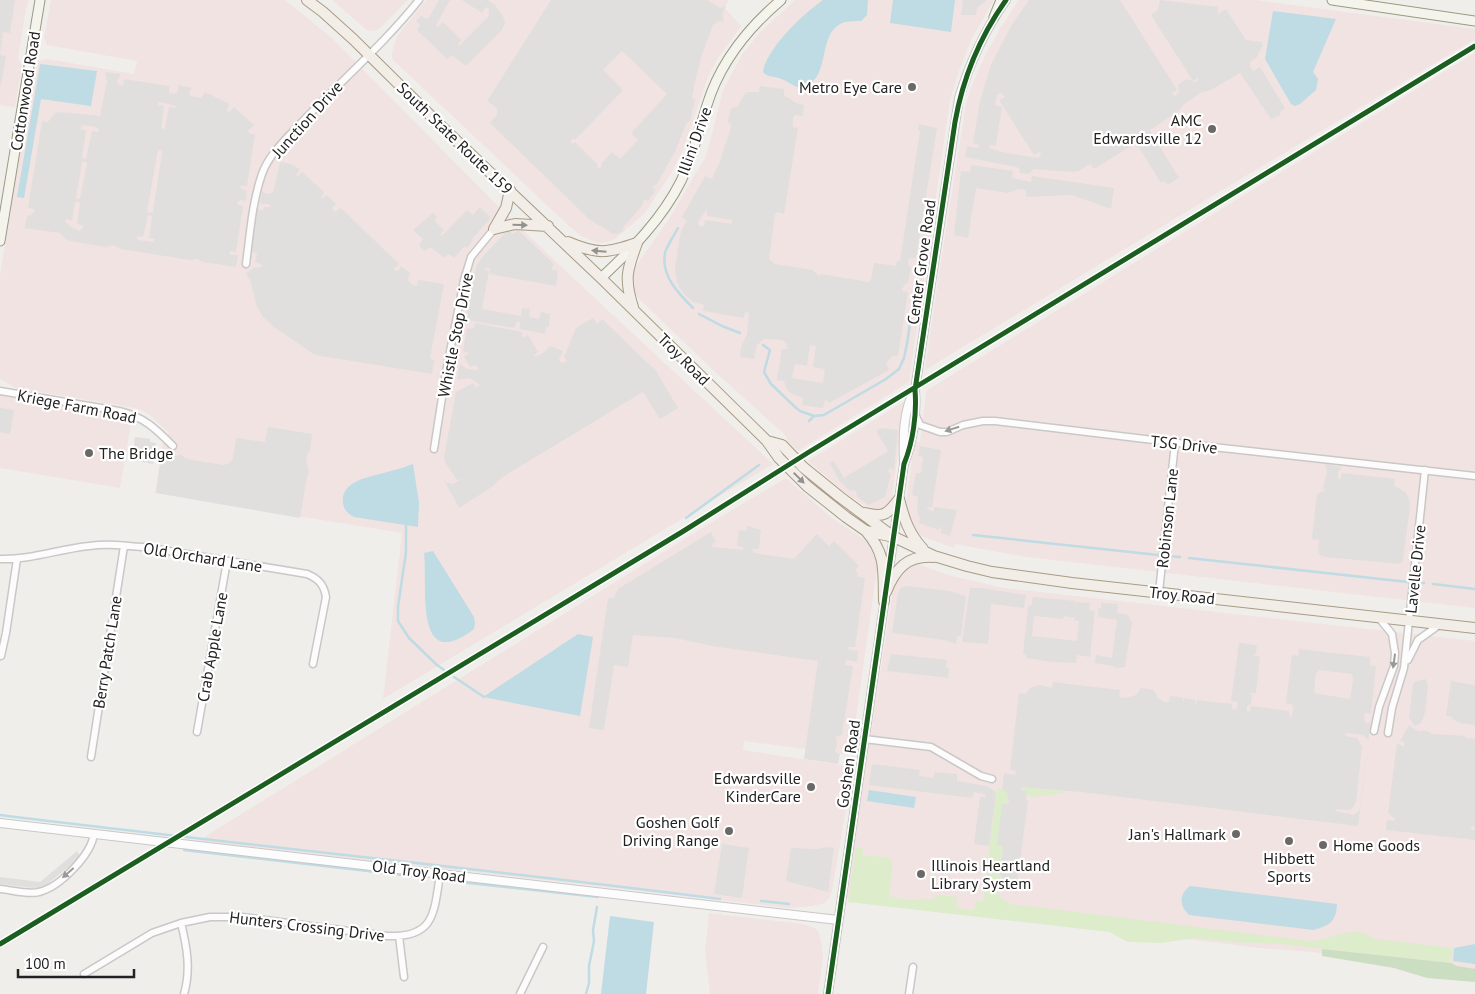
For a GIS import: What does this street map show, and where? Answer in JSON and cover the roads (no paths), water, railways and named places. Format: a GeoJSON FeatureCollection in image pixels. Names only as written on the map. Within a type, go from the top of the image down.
{"type":"FeatureCollection","features":[{"type":"Feature","properties":{"kind":"main road","name":"Cottonwood Road"},"geometry":{"type":"LineString","coordinates":[[0,241],[40,0]]}},
{"type":"Feature","properties":{"kind":"main road","name":"South State Route 159"},"geometry":{"type":"LineString","coordinates":[[307,0],[323,12],[368,54],[601,278]]}},
{"type":"Feature","properties":{"kind":"main road","name":"Illini Drive"},"geometry":{"type":"LineString","coordinates":[[601,278],[637,242],[661,214],[681,180],[694,150],[707,104],[734,51],[752,27],[781,0]]}},
{"type":"Feature","properties":{"kind":"main road"},"geometry":{"type":"LineString","coordinates":[[994,17],[1000,4],[1007,0]]}},
{"type":"Feature","properties":{"kind":"main road"},"geometry":{"type":"LineString","coordinates":[[1332,0],[1475,21]]}},
{"type":"Feature","properties":{"kind":"main road","name":"Whistle Stop Drive"},"geometry":{"type":"LineString","coordinates":[[494,230],[506,208],[510,190]]}},
{"type":"Feature","properties":{"kind":"main road"},"geometry":{"type":"LineString","coordinates":[[494,230],[516,224],[548,226]]}},
{"type":"Feature","properties":{"kind":"main road"},"geometry":{"type":"LineString","coordinates":[[562,239],[579,247],[602,252],[613,251],[637,242]]}},
{"type":"Feature","properties":{"kind":"main road"},"geometry":{"type":"LineString","coordinates":[[634,310],[627,283],[627,274],[637,242]]}},
{"type":"Feature","properties":{"kind":"main road","name":"Troy Road"},"geometry":{"type":"LineString","coordinates":[[601,278],[768,441],[779,458],[807,486],[866,531],[894,537]]}},
{"type":"Feature","properties":{"kind":"main road","name":"Troy Road"},"geometry":{"type":"LineString","coordinates":[[768,441],[782,445],[804,466],[894,537],[939,558],[992,572],[1072,583],[1475,628]]}},
{"type":"Feature","properties":{"kind":"main road"},"geometry":{"type":"LineString","coordinates":[[860,511],[878,516],[882,515],[891,510],[899,499]]}},
{"type":"Feature","properties":{"kind":"main road"},"geometry":{"type":"LineString","coordinates":[[899,499],[906,526],[911,535],[928,553]]}},
{"type":"Feature","properties":{"kind":"main road"},"geometry":{"type":"LineString","coordinates":[[866,531],[878,545],[882,555],[885,598]]}},
{"type":"Feature","properties":{"kind":"main road"},"geometry":{"type":"LineString","coordinates":[[885,598],[896,571],[901,566],[916,559],[939,558]]}},
{"type":"Feature","properties":{"kind":"street","name":"Junction Drive"},"geometry":{"type":"LineString","coordinates":[[246,264],[255,198],[262,173],[270,158],[331,91],[419,0]]}},
{"type":"Feature","properties":{"kind":"street","name":"Center Grove Road"},"geometry":{"type":"LineString","coordinates":[[904,464],[910,451],[916,403],[915,390],[959,98],[975,52],[994,17]]}},
{"type":"Feature","properties":{"kind":"street","name":"Whistle Stop Drive"},"geometry":{"type":"LineString","coordinates":[[434,449],[446,372],[464,280],[471,257],[494,230]]}},
{"type":"Feature","properties":{"kind":"street","name":"Center Grove Road"},"geometry":{"type":"LineString","coordinates":[[894,537],[904,464],[906,424],[910,397],[915,390]]}},
{"type":"Feature","properties":{"kind":"street","name":"Kriege Farm Road"},"geometry":{"type":"LineString","coordinates":[[0,391],[135,415],[148,422],[173,446]]}},
{"type":"Feature","properties":{"kind":"street","name":"TSG Drive"},"geometry":{"type":"LineString","coordinates":[[916,403],[916,418],[920,426],[940,432],[947,432],[983,421],[1475,476]]}},
{"type":"Feature","properties":{"kind":"street","name":"Robinson Lane"},"geometry":{"type":"LineString","coordinates":[[1159,592],[1175,443]]}},
{"type":"Feature","properties":{"kind":"street","name":"Lavelle Drive"},"geometry":{"type":"LineString","coordinates":[[1388,733],[1392,708],[1404,668],[1424,470]]}},
{"type":"Feature","properties":{"kind":"street","name":"Goshen Road"},"geometry":{"type":"LineString","coordinates":[[828,994],[894,537]]}},
{"type":"Feature","properties":{"kind":"street","name":"Old Orchard Lane"},"geometry":{"type":"LineString","coordinates":[[0,559],[16,559],[90,546],[124,546],[151,548],[308,574],[320,582],[326,597],[313,664]]}},
{"type":"Feature","properties":{"kind":"street","name":"Berry Patch Lane"},"geometry":{"type":"LineString","coordinates":[[90,757],[124,546]]}},
{"type":"Feature","properties":{"kind":"street"},"geometry":{"type":"LineString","coordinates":[[1,656],[16,559]]}},
{"type":"Feature","properties":{"kind":"street","name":"Crab Apple Lane"},"geometry":{"type":"LineString","coordinates":[[197,732],[227,561]]}},
{"type":"Feature","properties":{"kind":"street","name":"Lavelle Drive"},"geometry":{"type":"LineString","coordinates":[[1374,731],[1379,707],[1394,666],[1395,653],[1392,634],[1379,618]]}},
{"type":"Feature","properties":{"kind":"street","name":"Lavelle Drive"},"geometry":{"type":"LineString","coordinates":[[1404,668],[1418,640],[1439,625]]}},
{"type":"Feature","properties":{"kind":"street"},"geometry":{"type":"LineString","coordinates":[[864,739],[931,747],[981,776],[992,779]]}},
{"type":"Feature","properties":{"kind":"street","name":"Old Troy Road"},"geometry":{"type":"LineString","coordinates":[[0,823],[838,920]]}},
{"type":"Feature","properties":{"kind":"street"},"geometry":{"type":"LineString","coordinates":[[0,889],[37,893],[56,883],[86,855],[93,843],[94,834]]}},
{"type":"Feature","properties":{"kind":"street","name":"Hunters Crossing Drive"},"geometry":{"type":"LineString","coordinates":[[84,974],[142,938],[181,923],[210,917],[242,917],[399,936],[419,932],[430,920],[434,912],[440,874]]}},
{"type":"Feature","properties":{"kind":"street"},"geometry":{"type":"LineString","coordinates":[[181,923],[188,959],[188,973],[184,994]]}},
{"type":"Feature","properties":{"kind":"street"},"geometry":{"type":"LineString","coordinates":[[399,936],[404,976]]}},
{"type":"Feature","properties":{"kind":"street"},"geometry":{"type":"LineString","coordinates":[[520,994],[543,947]]}},
{"type":"Feature","properties":{"kind":"street"},"geometry":{"type":"LineString","coordinates":[[909,994],[913,967]]}},
{"type":"Feature","properties":{"kind":"water"},"geometry":{"type":"Polygon","coordinates":[[[823,0],[868,0],[867,15],[861,21],[845,22],[833,30],[829,36],[818,75],[803,89],[777,77],[765,74],[763,72],[766,63],[778,43],[796,22],[823,0]]]}},
{"type":"Feature","properties":{"kind":"water"},"geometry":{"type":"Polygon","coordinates":[[[893,0],[955,0],[951,32],[890,23],[893,0]]]}},
{"type":"Feature","properties":{"kind":"water"},"geometry":{"type":"Polygon","coordinates":[[[1273,11],[1336,19],[1313,72],[1318,79],[1316,90],[1295,106],[1291,104],[1265,59],[1273,11]]]}},
{"type":"Feature","properties":{"kind":"water"},"geometry":{"type":"Polygon","coordinates":[[[40,64],[97,71],[91,106],[41,99],[24,198],[17,197],[40,64]]]}},
{"type":"Feature","properties":{"kind":"water"},"geometry":{"type":"Polygon","coordinates":[[[413,464],[419,503],[418,527],[354,517],[345,509],[343,505],[344,495],[352,484],[413,464]]]}},
{"type":"Feature","properties":{"kind":"water"},"geometry":{"type":"Polygon","coordinates":[[[433,551],[474,617],[474,629],[455,641],[441,641],[432,634],[428,620],[425,603],[424,553],[433,551]]]}},
{"type":"Feature","properties":{"kind":"water"},"geometry":{"type":"Polygon","coordinates":[[[578,634],[593,637],[580,716],[483,697],[578,634]]]}},
{"type":"Feature","properties":{"kind":"water"},"geometry":{"type":"Polygon","coordinates":[[[869,790],[916,797],[914,808],[867,801],[869,790]]]}},
{"type":"Feature","properties":{"kind":"water"},"geometry":{"type":"Polygon","coordinates":[[[1190,886],[1337,904],[1334,919],[1314,930],[1189,915],[1183,908],[1182,896],[1190,886]]]}},
{"type":"Feature","properties":{"kind":"water"},"geometry":{"type":"Polygon","coordinates":[[[610,916],[654,922],[646,994],[601,994],[610,916]]]}},
{"type":"Feature","properties":{"kind":"water"},"geometry":{"type":"Polygon","coordinates":[[[1475,944],[1475,964],[1453,961],[1454,948],[1475,944]]]}},
{"type":"Feature","properties":{"kind":"waterway"},"geometry":{"type":"LineString","coordinates":[[678,228],[665,253],[664,261],[672,284],[693,308]]}},
{"type":"Feature","properties":{"kind":"waterway"},"geometry":{"type":"LineString","coordinates":[[809,421],[814,416],[824,415],[886,379],[899,369],[907,344],[914,295]]}},
{"type":"Feature","properties":{"kind":"waterway"},"geometry":{"type":"LineString","coordinates":[[699,314],[740,333]]}},
{"type":"Feature","properties":{"kind":"waterway"},"geometry":{"type":"LineString","coordinates":[[763,345],[770,350],[764,372],[771,384],[800,411],[814,416]]}},
{"type":"Feature","properties":{"kind":"waterway"},"geometry":{"type":"LineString","coordinates":[[686,518],[759,465]]}},
{"type":"Feature","properties":{"kind":"waterway"},"geometry":{"type":"LineString","coordinates":[[406,525],[406,552],[398,607],[398,621],[409,638],[444,670]]}},
{"type":"Feature","properties":{"kind":"waterway"},"geometry":{"type":"LineString","coordinates":[[973,535],[1158,555]]}},
{"type":"Feature","properties":{"kind":"waterway"},"geometry":{"type":"LineString","coordinates":[[1168,556],[1180,557]]}},
{"type":"Feature","properties":{"kind":"waterway"},"geometry":{"type":"LineString","coordinates":[[1189,558],[1408,582]]}},
{"type":"Feature","properties":{"kind":"waterway"},"geometry":{"type":"LineString","coordinates":[[1419,583],[1424,583]]}},
{"type":"Feature","properties":{"kind":"waterway"},"geometry":{"type":"LineString","coordinates":[[1433,584],[1475,589]]}},
{"type":"Feature","properties":{"kind":"waterway"},"geometry":{"type":"LineString","coordinates":[[454,677],[484,697]]}},
{"type":"Feature","properties":{"kind":"waterway"},"geometry":{"type":"LineString","coordinates":[[0,815],[720,899]]}},
{"type":"Feature","properties":{"kind":"waterway"},"geometry":{"type":"LineString","coordinates":[[184,850],[420,877]]}},
{"type":"Feature","properties":{"kind":"waterway"},"geometry":{"type":"LineString","coordinates":[[459,882],[598,897]]}},
{"type":"Feature","properties":{"kind":"waterway"},"geometry":{"type":"LineString","coordinates":[[761,901],[789,904]]}},
{"type":"Feature","properties":{"kind":"waterway"},"geometry":{"type":"LineString","coordinates":[[586,994],[589,983],[589,966],[594,941],[593,930],[597,907]]}},
{"type":"Feature","properties":{"kind":"place","name":"Metro Eye Care"},"geometry":{"type":"Point","coordinates":[912,87]}},
{"type":"Feature","properties":{"kind":"place","name":"AMC Edwardsville 12"},"geometry":{"type":"Point","coordinates":[1212,129]}},
{"type":"Feature","properties":{"kind":"place","name":"The Bridge"},"geometry":{"type":"Point","coordinates":[89,453]}},
{"type":"Feature","properties":{"kind":"place","name":"Edwardsville KinderCare"},"geometry":{"type":"Point","coordinates":[811,787]}},
{"type":"Feature","properties":{"kind":"place","name":"Goshen Golf Driving Range"},"geometry":{"type":"Point","coordinates":[729,831]}},
{"type":"Feature","properties":{"kind":"place","name":"Jan's Hallmark"},"geometry":{"type":"Point","coordinates":[1236,834]}},
{"type":"Feature","properties":{"kind":"place","name":"Hibbett Sports"},"geometry":{"type":"Point","coordinates":[1289,841]}},
{"type":"Feature","properties":{"kind":"place","name":"Home Goods"},"geometry":{"type":"Point","coordinates":[1323,845]}},
{"type":"Feature","properties":{"kind":"place","name":"Illinois Heartland Library System"},"geometry":{"type":"Point","coordinates":[921,874]}}]}
